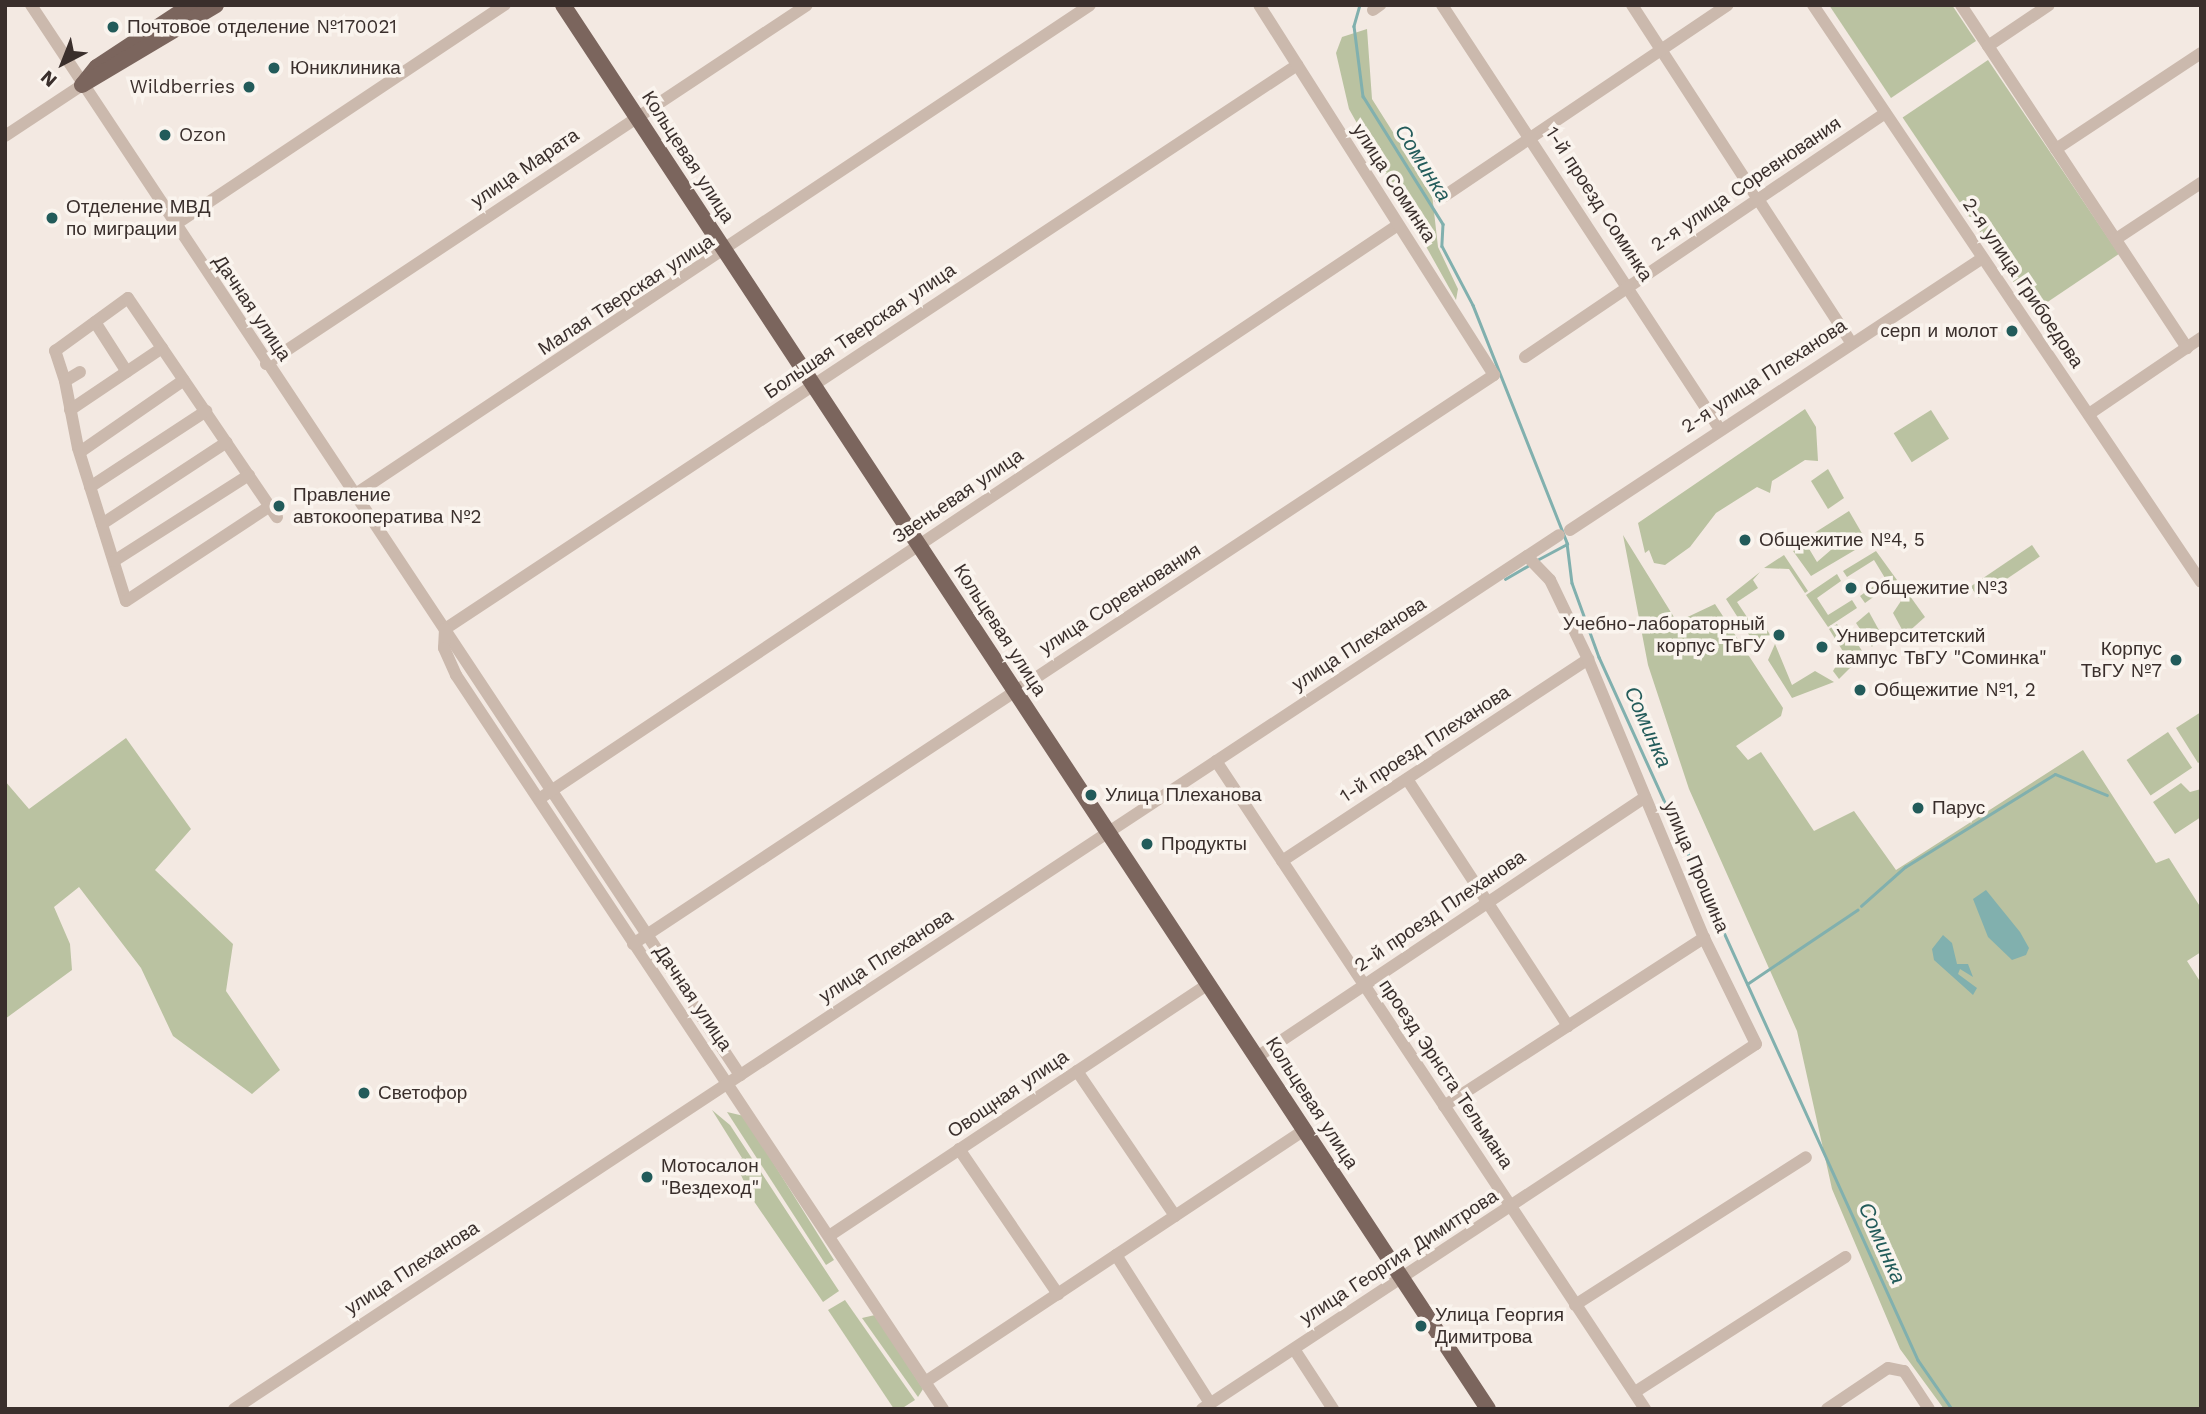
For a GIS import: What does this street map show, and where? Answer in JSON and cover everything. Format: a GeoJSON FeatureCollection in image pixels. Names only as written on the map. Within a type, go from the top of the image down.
{"type":"FeatureCollection","features":[{"type":"Feature","properties":{"kind":"main road"},"geometry":{"type":"LineString","coordinates":[[82,85],[97,67],[191,5]]}},
{"type":"Feature","properties":{"kind":"main road"},"geometry":{"type":"LineString","coordinates":[[82,85],[216,5]]}},
{"type":"Feature","properties":{"kind":"main road","name":"Кольцевая улица"},"geometry":{"type":"LineString","coordinates":[[563,5],[1488,1409]]}},
{"type":"Feature","properties":{"kind":"street","name":"Дачная улица"},"geometry":{"type":"LineString","coordinates":[[31,5],[173,226],[445,629],[740,1075]]}},
{"type":"Feature","properties":{"kind":"street"},"geometry":{"type":"LineString","coordinates":[[173,226],[505,5]]}},
{"type":"Feature","properties":{"kind":"street","name":"улица Марата"},"geometry":{"type":"LineString","coordinates":[[266,364],[807,5]]}},
{"type":"Feature","properties":{"kind":"street","name":"Малая Тверская улица"},"geometry":{"type":"LineString","coordinates":[[354,495],[726,253],[1090,5]]}},
{"type":"Feature","properties":{"kind":"street","name":"улица Соминка"},"geometry":{"type":"LineString","coordinates":[[1259,5],[1480,351],[1494,375],[1488,379]]}},
{"type":"Feature","properties":{"kind":"street","name":"1-й проезд Соминка"},"geometry":{"type":"LineString","coordinates":[[1442,5],[1533,136],[1718,428]]}},
{"type":"Feature","properties":{"kind":"street"},"geometry":{"type":"LineString","coordinates":[[1632,5],[1851,342]]}},
{"type":"Feature","properties":{"kind":"street"},"geometry":{"type":"LineString","coordinates":[[1440,199],[1728,5]]}},
{"type":"Feature","properties":{"kind":"street","name":"2-я улица Грибоедова"},"geometry":{"type":"LineString","coordinates":[[1813,5],[1981,259],[2201,582]]}},
{"type":"Feature","properties":{"kind":"street"},"geometry":{"type":"LineString","coordinates":[[1961,5],[2187,348]]}},
{"type":"Feature","properties":{"kind":"street"},"geometry":{"type":"LineString","coordinates":[[1988,46],[2049,5]]}},
{"type":"Feature","properties":{"kind":"street"},"geometry":{"type":"LineString","coordinates":[[2056,149],[2201,53]]}},
{"type":"Feature","properties":{"kind":"street","name":"Большая Тверская улица"},"geometry":{"type":"LineString","coordinates":[[445,629],[1297,65]]}},
{"type":"Feature","properties":{"kind":"street"},"geometry":{"type":"LineString","coordinates":[[5,136],[82,85]]}},
{"type":"Feature","properties":{"kind":"street","name":"2-я улица Соревнования"},"geometry":{"type":"LineString","coordinates":[[1525,357],[1885,113]]}},
{"type":"Feature","properties":{"kind":"street"},"geometry":{"type":"LineString","coordinates":[[2116,239],[2201,183]]}},
{"type":"Feature","properties":{"kind":"street","name":"Звеньевая улица"},"geometry":{"type":"LineString","coordinates":[[539,799],[1398,225]]}},
{"type":"Feature","properties":{"kind":"street","name":"2-я улица Плеханова"},"geometry":{"type":"LineString","coordinates":[[1564,533],[1718,428],[1981,259]]}},
{"type":"Feature","properties":{"kind":"street"},"geometry":{"type":"LineString","coordinates":[[128,298],[162,348],[274,511],[126,601],[80,452],[65,381],[55,351],[128,298]]}},
{"type":"Feature","properties":{"kind":"street"},"geometry":{"type":"LineString","coordinates":[[95,322],[127,372]]}},
{"type":"Feature","properties":{"kind":"street"},"geometry":{"type":"LineString","coordinates":[[2089,414],[2201,338]]}},
{"type":"Feature","properties":{"kind":"street"},"geometry":{"type":"LineString","coordinates":[[71,410],[162,348]]}},
{"type":"Feature","properties":{"kind":"street"},"geometry":{"type":"LineString","coordinates":[[65,381],[80,372]]}},
{"type":"Feature","properties":{"kind":"street","name":"улица Соревнования"},"geometry":{"type":"LineString","coordinates":[[633,944],[1488,379]]}},
{"type":"Feature","properties":{"kind":"street"},"geometry":{"type":"LineString","coordinates":[[80,452],[184,380]]}},
{"type":"Feature","properties":{"kind":"street"},"geometry":{"type":"LineString","coordinates":[[90,487],[206,411]]}},
{"type":"Feature","properties":{"kind":"street"},"geometry":{"type":"LineString","coordinates":[[102,524],[227,442]]}},
{"type":"Feature","properties":{"kind":"street"},"geometry":{"type":"LineString","coordinates":[[114,561],[249,475]]}},
{"type":"Feature","properties":{"kind":"street","name":"улица Плеханова"},"geometry":{"type":"LineString","coordinates":[[234,1409],[1564,533]]}},
{"type":"Feature","properties":{"kind":"street","name":"улица Прошина"},"geometry":{"type":"LineString","coordinates":[[1527,556],[1550,580],[1588,659],[1704,938],[1756,1044]]}},
{"type":"Feature","properties":{"kind":"street","name":"Дачная улица"},"geometry":{"type":"LineString","coordinates":[[445,629],[444,648],[456,675],[943,1409]]}},
{"type":"Feature","properties":{"kind":"street","name":"1-й проезд Плеханова"},"geometry":{"type":"LineString","coordinates":[[1282,861],[1588,659]]}},
{"type":"Feature","properties":{"kind":"street","name":"проезд Эрнста Тельмана"},"geometry":{"type":"LineString","coordinates":[[1216,761],[1645,1409]]}},
{"type":"Feature","properties":{"kind":"street"},"geometry":{"type":"LineString","coordinates":[[1408,779],[1568,1026]]}},
{"type":"Feature","properties":{"kind":"street","name":"2-й проезд Плеханова"},"geometry":{"type":"LineString","coordinates":[[1257,1057],[1645,797]]}},
{"type":"Feature","properties":{"kind":"street"},"geometry":{"type":"LineString","coordinates":[[1444,1106],[1704,938]]}},
{"type":"Feature","properties":{"kind":"street","name":"Овощная улица"},"geometry":{"type":"LineString","coordinates":[[829,1236],[1208,984]]}},
{"type":"Feature","properties":{"kind":"street","name":"улица Георгия Димитрова"},"geometry":{"type":"LineString","coordinates":[[1206,1406],[1756,1044]]}},
{"type":"Feature","properties":{"kind":"street"},"geometry":{"type":"LineString","coordinates":[[1077,1071],[1175,1216]]}},
{"type":"Feature","properties":{"kind":"street"},"geometry":{"type":"LineString","coordinates":[[925,1382],[1304,1130]]}},
{"type":"Feature","properties":{"kind":"street"},"geometry":{"type":"LineString","coordinates":[[959,1149],[1058,1294]]}},
{"type":"Feature","properties":{"kind":"street"},"geometry":{"type":"LineString","coordinates":[[1575,1305],[1806,1157]]}},
{"type":"Feature","properties":{"kind":"street"},"geometry":{"type":"LineString","coordinates":[[1116,1255],[1206,1406]]}},
{"type":"Feature","properties":{"kind":"street"},"geometry":{"type":"LineString","coordinates":[[1635,1392],[1846,1256]]}},
{"type":"Feature","properties":{"kind":"street"},"geometry":{"type":"LineString","coordinates":[[1294,1349],[1333,1409]]}},
{"type":"Feature","properties":{"kind":"street"},"geometry":{"type":"LineString","coordinates":[[1827,1409],[1888,1368],[1904,1371],[1929,1409]]}},
{"type":"Feature","properties":{"kind":"green space"},"geometry":{"type":"Polygon","coordinates":[[[1829,5],[1952,5],[1976,41],[1891,98],[1829,5]]]}},
{"type":"Feature","properties":{"kind":"green space"},"geometry":{"type":"Polygon","coordinates":[[[1367,29],[1372,99],[1432,194],[1438,247],[1458,289],[1456,300],[1349,109],[1336,53],[1342,37],[1367,29]]]}},
{"type":"Feature","properties":{"kind":"green space"},"geometry":{"type":"Polygon","coordinates":[[[1988,60],[2119,254],[2033,312],[1903,118],[1988,60]]]}},
{"type":"Feature","properties":{"kind":"green space"},"geometry":{"type":"Polygon","coordinates":[[[1805,409],[1816,427],[1818,461],[1805,460],[1772,481],[1770,493],[1757,487],[1716,513],[1690,547],[1665,565],[1654,563],[1649,550],[1645,553],[1638,523],[1805,409]]]}},
{"type":"Feature","properties":{"kind":"green space"},"geometry":{"type":"Polygon","coordinates":[[[1931,410],[1949,439],[1912,462],[1894,433],[1931,410]]]}},
{"type":"Feature","properties":{"kind":"green space"},"geometry":{"type":"Polygon","coordinates":[[[1828,469],[1844,498],[1828,509],[1811,481],[1828,469]]]}},
{"type":"Feature","properties":{"kind":"green space"},"geometry":{"type":"Polygon","coordinates":[[[1849,511],[1867,542],[1859,535],[1855,546],[1841,546],[1834,535],[1824,544],[1800,542],[1849,511]]]}},
{"type":"Feature","properties":{"kind":"green space"},"geometry":{"type":"Polygon","coordinates":[[[1623,535],[1677,622],[1715,604],[1783,708],[1781,716],[1736,746],[1748,760],[1761,752],[1814,831],[1854,811],[1896,870],[2083,750],[2156,863],[2169,858],[2201,908],[2201,952],[2187,961],[2201,983],[2201,1409],[1944,1409],[1900,1349],[1832,1189],[1797,1031],[1689,789],[1648,665],[1623,535]]]}},
{"type":"Feature","properties":{"kind":"green space"},"geometry":{"type":"Polygon","coordinates":[[[2032,545],[2040,557],[1978,598],[1971,586],[2032,545]]]}},
{"type":"Feature","properties":{"kind":"green space"},"geometry":{"type":"Polygon","coordinates":[[[1808,547],[1817,562],[1832,549],[1855,550],[1811,576],[1793,551],[1808,547]]]}},
{"type":"Feature","properties":{"kind":"green space"},"geometry":{"type":"Polygon","coordinates":[[[1876,551],[1897,580],[1865,603],[1860,596],[1885,578],[1874,560],[1847,577],[1843,571],[1876,551]]]}},
{"type":"Feature","properties":{"kind":"green space"},"geometry":{"type":"Polygon","coordinates":[[[1784,555],[1808,591],[1805,593],[1789,569],[1764,568],[1784,555]]]}},
{"type":"Feature","properties":{"kind":"green space"},"geometry":{"type":"Polygon","coordinates":[[[1760,572],[1753,580],[1758,588],[1737,602],[1749,620],[1757,615],[1771,636],[1764,641],[1751,638],[1726,599],[1760,572]]]}},
{"type":"Feature","properties":{"kind":"green space"},"geometry":{"type":"Polygon","coordinates":[[[1837,574],[1841,581],[1817,598],[1828,615],[1852,600],[1857,608],[1828,627],[1806,595],[1837,574]]]}},
{"type":"Feature","properties":{"kind":"green space"},"geometry":{"type":"Polygon","coordinates":[[[1907,592],[1925,617],[1905,635],[1893,613],[1907,592]]]}},
{"type":"Feature","properties":{"kind":"green space"},"geometry":{"type":"Polygon","coordinates":[[[1869,612],[1880,632],[1872,647],[1856,623],[1869,612]]]}},
{"type":"Feature","properties":{"kind":"green space"},"geometry":{"type":"Polygon","coordinates":[[[1837,624],[1841,631],[1847,627],[1864,654],[1839,679],[1833,671],[1844,653],[1829,629],[1837,624]]]}},
{"type":"Feature","properties":{"kind":"green space"},"geometry":{"type":"Polygon","coordinates":[[[1775,644],[1792,685],[1815,671],[1834,682],[1792,698],[1768,660],[1775,644]]]}},
{"type":"Feature","properties":{"kind":"green space"},"geometry":{"type":"Polygon","coordinates":[[[2201,712],[2201,761],[2198,763],[2176,728],[2201,712]]]}},
{"type":"Feature","properties":{"kind":"green space"},"geometry":{"type":"Polygon","coordinates":[[[2168,732],[2192,768],[2151,796],[2127,760],[2168,732]]]}},
{"type":"Feature","properties":{"kind":"green space"},"geometry":{"type":"Polygon","coordinates":[[[126,738],[191,829],[155,870],[233,944],[226,991],[280,1070],[252,1094],[173,1036],[141,968],[79,887],[54,907],[70,944],[72,970],[5,1019],[5,781],[29,809],[126,738]]]}},
{"type":"Feature","properties":{"kind":"green space"},"geometry":{"type":"Polygon","coordinates":[[[2181,783],[2190,792],[2201,789],[2201,817],[2175,834],[2153,802],[2181,783]]]}},
{"type":"Feature","properties":{"kind":"green space"},"geometry":{"type":"Polygon","coordinates":[[[712,1110],[730,1125],[839,1291],[823,1302],[751,1197],[736,1164],[742,1158],[712,1110]]]}},
{"type":"Feature","properties":{"kind":"green space"},"geometry":{"type":"Polygon","coordinates":[[[727,1112],[744,1116],[834,1260],[826,1265],[727,1112]]]}},
{"type":"Feature","properties":{"kind":"green space"},"geometry":{"type":"Polygon","coordinates":[[[845,1300],[915,1400],[901,1409],[894,1409],[828,1310],[845,1300]]]}},
{"type":"Feature","properties":{"kind":"green space"},"geometry":{"type":"Polygon","coordinates":[[[875,1315],[923,1389],[918,1397],[862,1318],[875,1315]]]}},
{"type":"Feature","properties":{"kind":"water"},"geometry":{"type":"Polygon","coordinates":[[[1986,890],[2020,932],[2029,948],[2026,955],[2012,960],[1988,937],[1973,899],[1986,890]]]}},
{"type":"Feature","properties":{"kind":"water"},"geometry":{"type":"Polygon","coordinates":[[[1943,935],[1952,943],[1957,964],[1968,964],[1973,977],[1960,969],[1958,974],[1977,988],[1973,995],[1934,960],[1932,949],[1943,935]]]}},
{"type":"Feature","properties":{"kind":"waterway","name":"Соминка"},"geometry":{"type":"LineString","coordinates":[[1360,5],[1354,26],[1363,96],[1443,224],[1442,246],[1473,305],[1567,543],[1572,583],[1599,657],[1918,1360],[1952,1409]]}},
{"type":"Feature","properties":{"kind":"waterway"},"geometry":{"type":"LineString","coordinates":[[1537,560],[1567,544]]}},
{"type":"Feature","properties":{"kind":"waterway"},"geometry":{"type":"LineString","coordinates":[[1505,579],[1529,565]]}},
{"type":"Feature","properties":{"kind":"waterway"},"geometry":{"type":"LineString","coordinates":[[1861,906],[1905,867],[2055,774],[2107,795]]}},
{"type":"Feature","properties":{"kind":"waterway"},"geometry":{"type":"LineString","coordinates":[[1747,984],[1857,910]]}},
{"type":"Feature","properties":{"kind":"place","name":"Почтовое отделение №170021"},"geometry":{"type":"Point","coordinates":[113,27]}},
{"type":"Feature","properties":{"kind":"place","name":"Юниклиника"},"geometry":{"type":"Point","coordinates":[274,68]}},
{"type":"Feature","properties":{"kind":"place","name":"Wildberries"},"geometry":{"type":"Point","coordinates":[249,87]}},
{"type":"Feature","properties":{"kind":"place","name":"Ozon"},"geometry":{"type":"Point","coordinates":[165,135]}},
{"type":"Feature","properties":{"kind":"place","name":"Отделение МВД по миграции"},"geometry":{"type":"Point","coordinates":[52,218]}},
{"type":"Feature","properties":{"kind":"place","name":"серп и молот"},"geometry":{"type":"Point","coordinates":[2012,331]}},
{"type":"Feature","properties":{"kind":"place","name":"Правление автокооператива №2"},"geometry":{"type":"Point","coordinates":[279,506]}},
{"type":"Feature","properties":{"kind":"place","name":"Общежитие №4, 5"},"geometry":{"type":"Point","coordinates":[1745,540]}},
{"type":"Feature","properties":{"kind":"place","name":"Общежитие №3"},"geometry":{"type":"Point","coordinates":[1851,588]}},
{"type":"Feature","properties":{"kind":"place","name":"Учебно-лабораторный корпус ТвГУ"},"geometry":{"type":"Point","coordinates":[1779,635]}},
{"type":"Feature","properties":{"kind":"place","name":"Университетский кампус ТвГУ \"Соминка\""},"geometry":{"type":"Point","coordinates":[1822,647]}},
{"type":"Feature","properties":{"kind":"place","name":"Корпус ТвГУ №7"},"geometry":{"type":"Point","coordinates":[2176,660]}},
{"type":"Feature","properties":{"kind":"place","name":"Общежитие №1, 2"},"geometry":{"type":"Point","coordinates":[1860,690]}},
{"type":"Feature","properties":{"kind":"place","name":"Улица Плеханова"},"geometry":{"type":"Point","coordinates":[1091,795]}},
{"type":"Feature","properties":{"kind":"place","name":"Парус"},"geometry":{"type":"Point","coordinates":[1918,808]}},
{"type":"Feature","properties":{"kind":"place","name":"Продукты"},"geometry":{"type":"Point","coordinates":[1147,844]}},
{"type":"Feature","properties":{"kind":"place","name":"Светофор"},"geometry":{"type":"Point","coordinates":[364,1093]}},
{"type":"Feature","properties":{"kind":"place","name":"Мотосалон \"Вездеход\""},"geometry":{"type":"Point","coordinates":[647,1177]}},
{"type":"Feature","properties":{"kind":"place","name":"Улица Георгия Димитрова"},"geometry":{"type":"Point","coordinates":[1421,1326]}}]}
